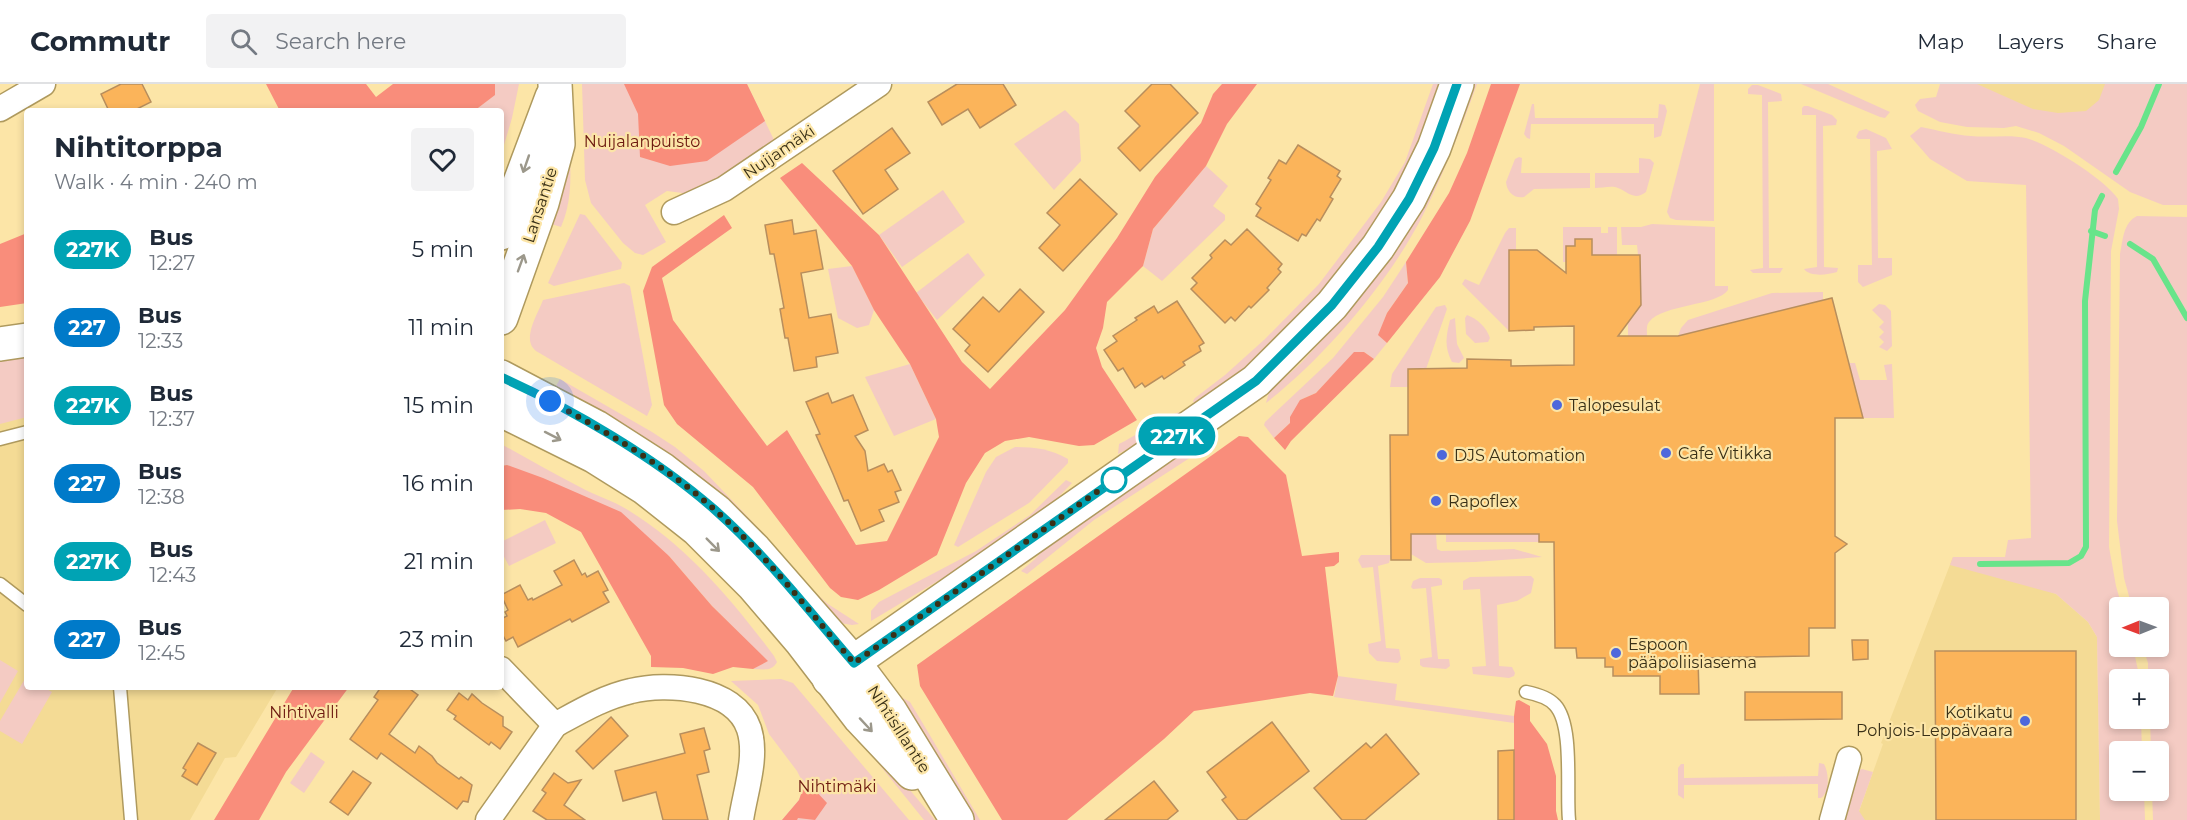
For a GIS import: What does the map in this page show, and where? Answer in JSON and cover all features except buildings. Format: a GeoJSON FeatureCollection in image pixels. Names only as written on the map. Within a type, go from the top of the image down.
{"type":"FeatureCollection","features":[{"type":"Feature","properties":{"kind":"street"},"geometry":{"type":"LineString","coordinates":[[0,109],[43,84]]}},
{"type":"Feature","properties":{"kind":"street","name":"Nuijamäki"},"geometry":{"type":"LineString","coordinates":[[674,212],[724,189],[879,84]]}},
{"type":"Feature","properties":{"kind":"street"},"geometry":{"type":"LineString","coordinates":[[842,671],[1256,381],[1332,305],[1378,247],[1409,199],[1434,148],[1457,84]]}},
{"type":"Feature","properties":{"kind":"street","name":"Lansantie"},"geometry":{"type":"LineString","coordinates":[[504,225],[555,87]]}},
{"type":"Feature","properties":{"kind":"street","name":"Lansantie"},"geometry":{"type":"LineString","coordinates":[[504,310],[542,203],[558,144],[555,87]]}},
{"type":"Feature","properties":{"kind":"street"},"geometry":{"type":"LineString","coordinates":[[0,344],[24,340]]}},
{"type":"Feature","properties":{"kind":"street","name":"Nihtisillantie"},"geometry":{"type":"LineString","coordinates":[[504,378],[596,427],[663,470],[716,511],[755,550],[842,671],[860,718],[956,820]]}},
{"type":"Feature","properties":{"kind":"street","name":"Nihtisillantie"},"geometry":{"type":"LineString","coordinates":[[504,411],[594,456],[645,488],[697,529],[753,585],[801,641],[842,671]]}},
{"type":"Feature","properties":{"kind":"street"},"geometry":{"type":"LineString","coordinates":[[504,672],[555,725]]}},
{"type":"Feature","properties":{"kind":"street"},"geometry":{"type":"LineString","coordinates":[[488,820],[555,725],[593,705],[631,690],[673,687],[713,695],[744,716],[752,750],[741,820]]}},
{"type":"Feature","properties":{"kind":"street"},"geometry":{"type":"LineString","coordinates":[[1832,820],[1849,759]]}},
{"type":"Feature","properties":{"kind":"lane"},"geometry":{"type":"LineString","coordinates":[[0,439],[24,433]]}},
{"type":"Feature","properties":{"kind":"lane"},"geometry":{"type":"LineString","coordinates":[[0,584],[24,603]]}},
{"type":"Feature","properties":{"kind":"lane"},"geometry":{"type":"LineString","coordinates":[[120,690],[131,820]]}},
{"type":"Feature","properties":{"kind":"lane"},"geometry":{"type":"LineString","coordinates":[[1526,692],[1539,695],[1555,704],[1562,715],[1566,732],[1569,820]]}},
{"type":"Feature","properties":{"kind":"shaded area"},"geometry":{"type":"Polygon","coordinates":[[[1955,84],[2107,84],[2107,151],[1955,84]]]}},
{"type":"Feature","properties":{"kind":"shaded area"},"geometry":{"type":"Polygon","coordinates":[[[24,395],[24,690],[276,690],[236,757],[225,758],[190,820],[0,820],[0,398],[24,395]]]}},
{"type":"Feature","properties":{"kind":"shaded area"},"geometry":{"type":"Polygon","coordinates":[[[1953,557],[2056,594],[2088,622],[2097,637],[2100,820],[1856,820],[1883,744],[1881,743],[1953,557]]]}},
{"type":"Feature","properties":{"kind":"green space"},"geometry":{"type":"Polygon","coordinates":[[[266,84],[366,84],[376,97],[393,84],[495,84],[495,95],[478,108],[278,108],[266,84]]]}},
{"type":"Feature","properties":{"kind":"green space"},"geometry":{"type":"Polygon","coordinates":[[[495,84],[519,84],[504,145],[504,108],[478,108],[494,95],[495,84]]]}},
{"type":"Feature","properties":{"kind":"green space","name":"Nuijalanpuisto"},"geometry":{"type":"Polygon","coordinates":[[[582,84],[747,84],[775,142],[698,195],[667,191],[645,205],[666,242],[643,255],[635,253],[623,243],[591,203],[585,180],[582,84]]]}},
{"type":"Feature","properties":{"kind":"green space"},"geometry":{"type":"Polygon","coordinates":[[[624,84],[747,84],[765,121],[707,161],[670,166],[640,157],[638,114],[624,84]]]}},
{"type":"Feature","properties":{"kind":"green space"},"geometry":{"type":"Polygon","coordinates":[[[1222,84],[1257,84],[1227,124],[1206,166],[1153,229],[1143,266],[1107,302],[1103,328],[1096,348],[1102,367],[1137,420],[1094,445],[1079,446],[1029,437],[1005,441],[985,453],[966,483],[937,555],[879,590],[858,600],[841,597],[830,588],[753,487],[677,424],[664,405],[643,291],[652,267],[724,215],[732,228],[662,278],[673,320],[767,446],[787,430],[856,545],[887,541],[939,437],[936,419],[910,364],[874,310],[852,266],[780,178],[802,163],[879,235],[962,362],[990,389],[1065,310],[1117,238],[1155,177],[1201,123],[1213,94],[1222,84]]]}},
{"type":"Feature","properties":{"kind":"green space"},"geometry":{"type":"Polygon","coordinates":[[[1433,84],[1442,84],[1432,119],[1385,212],[1327,288],[1268,347],[1230,381],[1196,406],[1193,401],[1195,398],[1265,339],[1319,284],[1381,202],[1405,162],[1433,84]]]}},
{"type":"Feature","properties":{"kind":"green space"},"geometry":{"type":"Polygon","coordinates":[[[1470,84],[1477,84],[1458,134],[1431,199],[1409,240],[1374,292],[1333,341],[1311,364],[1266,403],[1269,392],[1300,364],[1345,315],[1470,84]]]}},
{"type":"Feature","properties":{"kind":"green space"},"geometry":{"type":"Polygon","coordinates":[[[1491,84],[1520,84],[1470,221],[1440,277],[1387,343],[1378,335],[1387,313],[1408,283],[1406,262],[1449,193],[1467,153],[1491,84]]]}},
{"type":"Feature","properties":{"kind":"green space"},"geometry":{"type":"Polygon","coordinates":[[[1700,84],[1714,84],[1714,221],[1676,220],[1670,218],[1667,212],[1700,84]]]}},
{"type":"Feature","properties":{"kind":"green space"},"geometry":{"type":"Polygon","coordinates":[[[1801,84],[1828,84],[1890,112],[1885,118],[1880,117],[1801,84]]]}},
{"type":"Feature","properties":{"kind":"green space"},"geometry":{"type":"Polygon","coordinates":[[[1940,84],[1977,84],[2033,109],[2058,113],[2086,111],[2099,100],[2105,84],[2187,84],[2187,205],[2163,205],[2130,192],[2064,146],[2039,133],[2016,126],[1967,127],[1940,122],[1918,111],[1915,105],[1920,99],[1936,97],[1940,84]]]}},
{"type":"Feature","properties":{"kind":"green space"},"geometry":{"type":"Polygon","coordinates":[[[1752,85],[1781,94],[1782,101],[1768,102],[1769,268],[1783,268],[1780,273],[1753,273],[1750,270],[1763,268],[1762,95],[1748,94],[1748,89],[1752,85]]]}},
{"type":"Feature","properties":{"kind":"green space"},"geometry":{"type":"Polygon","coordinates":[[[1532,104],[1534,104],[1535,118],[1658,118],[1659,104],[1665,105],[1667,111],[1661,136],[1654,138],[1654,124],[1531,124],[1530,139],[1524,134],[1532,104]]]}},
{"type":"Feature","properties":{"kind":"green space"},"geometry":{"type":"Polygon","coordinates":[[[1804,106],[1832,115],[1837,120],[1836,125],[1823,126],[1824,267],[1838,268],[1837,272],[1828,274],[1814,274],[1804,269],[1817,267],[1816,115],[1802,115],[1804,106]]]}},
{"type":"Feature","properties":{"kind":"green space"},"geometry":{"type":"Polygon","coordinates":[[[1065,110],[1079,124],[1081,161],[1054,190],[1014,144],[1065,110]]]}},
{"type":"Feature","properties":{"kind":"green space"},"geometry":{"type":"Polygon","coordinates":[[[1921,127],[1952,134],[2026,138],[2048,147],[2090,173],[2118,199],[2119,209],[2111,251],[2109,547],[2119,597],[2109,597],[2109,657],[2135,657],[2138,669],[2109,669],[2109,729],[2141,729],[2142,741],[2109,741],[2109,801],[2144,801],[2145,820],[2100,820],[2097,637],[2088,622],[2056,594],[1950,565],[1953,557],[2005,557],[2008,540],[2031,538],[2026,185],[1967,181],[1930,159],[1910,136],[1921,127]]]}},
{"type":"Feature","properties":{"kind":"green space"},"geometry":{"type":"Polygon","coordinates":[[[1866,129],[1886,138],[1892,149],[1877,151],[1878,258],[1892,258],[1892,275],[1863,287],[1858,282],[1858,265],[1872,265],[1870,139],[1856,137],[1859,131],[1866,129]]]}},
{"type":"Feature","properties":{"kind":"green space"},"geometry":{"type":"Polygon","coordinates":[[[570,156],[570,192],[561,227],[548,223],[570,156]]]}},
{"type":"Feature","properties":{"kind":"green space"},"geometry":{"type":"Polygon","coordinates":[[[1522,158],[1521,173],[1590,173],[1590,188],[1534,189],[1524,197],[1514,196],[1509,192],[1506,182],[1515,159],[1522,158]]]}},
{"type":"Feature","properties":{"kind":"green space"},"geometry":{"type":"Polygon","coordinates":[[[1639,158],[1650,159],[1654,163],[1646,192],[1634,196],[1615,187],[1595,188],[1595,173],[1639,173],[1639,158]]]}},
{"type":"Feature","properties":{"kind":"green space"},"geometry":{"type":"Polygon","coordinates":[[[1206,166],[1228,186],[1213,206],[1225,215],[1225,220],[1162,281],[1143,266],[1153,229],[1206,166]]]}},
{"type":"Feature","properties":{"kind":"green space"},"geometry":{"type":"Polygon","coordinates":[[[943,190],[965,222],[902,267],[879,235],[943,190]]]}},
{"type":"Feature","properties":{"kind":"green space"},"geometry":{"type":"Polygon","coordinates":[[[580,214],[585,215],[622,263],[621,269],[554,286],[548,283],[580,214]]]}},
{"type":"Feature","properties":{"kind":"green space"},"geometry":{"type":"Polygon","coordinates":[[[2137,216],[2187,217],[2187,820],[2153,820],[2152,801],[2169,801],[2169,741],[2151,741],[2150,729],[2169,729],[2169,669],[2148,669],[2146,657],[2169,657],[2169,597],[2129,597],[2124,578],[2117,521],[2120,254],[2126,227],[2137,216]]]}},
{"type":"Feature","properties":{"kind":"green space"},"geometry":{"type":"Polygon","coordinates":[[[1652,224],[1715,227],[1715,286],[1728,286],[1728,290],[1713,299],[1656,316],[1648,324],[1647,336],[1628,336],[1628,323],[1641,305],[1640,255],[1638,255],[1637,245],[1622,245],[1621,227],[1641,227],[1652,224]]]}},
{"type":"Feature","properties":{"kind":"green space"},"geometry":{"type":"Polygon","coordinates":[[[1563,227],[1601,227],[1601,233],[1608,233],[1608,227],[1617,227],[1617,255],[1592,255],[1591,239],[1576,239],[1575,246],[1566,246],[1566,262],[1563,262],[1563,227]]]}},
{"type":"Feature","properties":{"kind":"green space"},"geometry":{"type":"Polygon","coordinates":[[[1509,228],[1516,228],[1516,250],[1509,251],[1509,331],[1462,284],[1465,279],[1479,285],[1509,228]]]}},
{"type":"Feature","properties":{"kind":"green space"},"geometry":{"type":"Polygon","coordinates":[[[24,234],[24,303],[0,307],[0,244],[24,234]]]}},
{"type":"Feature","properties":{"kind":"green space"},"geometry":{"type":"Polygon","coordinates":[[[968,253],[985,275],[937,320],[916,293],[968,253]]]}},
{"type":"Feature","properties":{"kind":"green space"},"geometry":{"type":"Polygon","coordinates":[[[1406,262],[1408,283],[1387,313],[1379,335],[1387,343],[1374,359],[1364,352],[1333,375],[1316,393],[1300,400],[1290,423],[1274,438],[1264,425],[1265,422],[1333,358],[1383,297],[1406,262]]]}},
{"type":"Feature","properties":{"kind":"green space"},"geometry":{"type":"Polygon","coordinates":[[[852,266],[874,310],[869,325],[857,328],[838,318],[828,269],[852,266]]]}},
{"type":"Feature","properties":{"kind":"green space"},"geometry":{"type":"Polygon","coordinates":[[[624,283],[630,286],[652,405],[647,416],[536,351],[530,340],[532,326],[543,300],[624,283]]]}},
{"type":"Feature","properties":{"kind":"green space"},"geometry":{"type":"Polygon","coordinates":[[[1823,292],[1823,300],[1678,336],[1688,320],[1772,293],[1823,292]]]}},
{"type":"Feature","properties":{"kind":"green space"},"geometry":{"type":"Polygon","coordinates":[[[1879,304],[1885,305],[1891,311],[1892,346],[1887,351],[1879,347],[1884,342],[1879,337],[1884,332],[1879,327],[1884,322],[1872,310],[1879,304]]]}},
{"type":"Feature","properties":{"kind":"green space"},"geometry":{"type":"Polygon","coordinates":[[[1445,305],[1447,309],[1426,369],[1408,369],[1408,387],[1390,387],[1392,374],[1436,307],[1445,305]]]}},
{"type":"Feature","properties":{"kind":"green space"},"geometry":{"type":"Polygon","coordinates":[[[1467,315],[1484,327],[1490,338],[1488,342],[1475,343],[1466,334],[1465,318],[1467,315]]]}},
{"type":"Feature","properties":{"kind":"green space"},"geometry":{"type":"Polygon","coordinates":[[[1455,318],[1457,344],[1464,358],[1459,363],[1452,362],[1447,346],[1450,320],[1455,318]]]}},
{"type":"Feature","properties":{"kind":"green space"},"geometry":{"type":"Polygon","coordinates":[[[1354,352],[1364,352],[1374,359],[1291,441],[1285,450],[1274,438],[1290,423],[1290,417],[1300,400],[1316,393],[1354,352]]]}},
{"type":"Feature","properties":{"kind":"green space"},"geometry":{"type":"Polygon","coordinates":[[[24,356],[24,418],[0,424],[0,358],[24,356]]]}},
{"type":"Feature","properties":{"kind":"green space"},"geometry":{"type":"Polygon","coordinates":[[[1849,363],[1855,363],[1860,380],[1887,380],[1884,365],[1892,364],[1894,418],[1863,418],[1849,363]]]}},
{"type":"Feature","properties":{"kind":"green space"},"geometry":{"type":"Polygon","coordinates":[[[910,364],[936,419],[894,436],[865,377],[910,364]]]}},
{"type":"Feature","properties":{"kind":"green space"},"geometry":{"type":"Polygon","coordinates":[[[560,379],[675,447],[704,471],[765,535],[813,591],[828,604],[859,624],[840,623],[693,472],[654,443],[556,386],[560,379]]]}},
{"type":"Feature","properties":{"kind":"green space"},"geometry":{"type":"Polygon","coordinates":[[[1181,412],[1184,416],[1118,454],[1119,444],[1175,413],[1181,412]]]}},
{"type":"Feature","properties":{"kind":"green space"},"geometry":{"type":"Polygon","coordinates":[[[1239,436],[1248,437],[1286,475],[1302,556],[1339,552],[1339,562],[1334,566],[1325,567],[1338,676],[1333,696],[1310,693],[1194,711],[1067,820],[1002,820],[920,686],[917,665],[1239,436]]]}},
{"type":"Feature","properties":{"kind":"green space"},"geometry":{"type":"Polygon","coordinates":[[[1203,441],[1202,450],[1094,520],[1027,574],[1021,571],[1051,542],[1127,488],[1203,441]]]}},
{"type":"Feature","properties":{"kind":"green space"},"geometry":{"type":"Polygon","coordinates":[[[504,446],[584,489],[622,506],[650,524],[670,540],[725,595],[774,656],[777,662],[775,665],[767,669],[753,669],[767,661],[712,606],[669,556],[507,465],[504,466],[504,446]]]}},
{"type":"Feature","properties":{"kind":"green space"},"geometry":{"type":"Polygon","coordinates":[[[1015,447],[1049,451],[1068,459],[1068,463],[1029,503],[958,547],[954,545],[986,472],[996,457],[1015,447]]]}},
{"type":"Feature","properties":{"kind":"green space"},"geometry":{"type":"Polygon","coordinates":[[[504,466],[543,478],[621,512],[669,556],[712,606],[768,661],[753,669],[733,667],[713,674],[683,668],[651,667],[651,656],[581,532],[546,513],[520,509],[504,510],[504,466]]]}},
{"type":"Feature","properties":{"kind":"green space"},"geometry":{"type":"Polygon","coordinates":[[[1066,480],[1072,483],[1034,522],[1023,530],[871,621],[871,611],[879,602],[976,551],[1030,515],[1066,480]]]}},
{"type":"Feature","properties":{"kind":"green space"},"geometry":{"type":"Polygon","coordinates":[[[545,520],[556,543],[509,566],[504,557],[504,540],[545,520]]]}},
{"type":"Feature","properties":{"kind":"green space"},"geometry":{"type":"Polygon","coordinates":[[[1411,534],[1436,534],[1437,549],[1441,551],[1514,549],[1542,557],[1426,563],[1411,554],[1411,534]]]}},
{"type":"Feature","properties":{"kind":"green space"},"geometry":{"type":"Polygon","coordinates":[[[1446,534],[1539,534],[1539,542],[1446,542],[1446,534]]]}},
{"type":"Feature","properties":{"kind":"green space"},"geometry":{"type":"Polygon","coordinates":[[[1361,555],[1391,555],[1389,563],[1378,566],[1386,648],[1399,649],[1401,659],[1398,663],[1377,661],[1369,653],[1368,644],[1381,641],[1373,567],[1362,568],[1358,560],[1361,555]]]}},
{"type":"Feature","properties":{"kind":"green space"},"geometry":{"type":"Polygon","coordinates":[[[1531,576],[1534,579],[1531,593],[1517,601],[1497,605],[1499,666],[1512,667],[1514,676],[1509,678],[1473,674],[1472,667],[1486,666],[1480,589],[1463,590],[1463,581],[1470,577],[1531,576]]]}},
{"type":"Feature","properties":{"kind":"green space"},"geometry":{"type":"Polygon","coordinates":[[[1420,578],[1442,580],[1442,585],[1431,587],[1438,659],[1449,659],[1450,666],[1446,669],[1420,665],[1420,659],[1432,657],[1426,588],[1413,589],[1411,587],[1413,581],[1420,578]]]}},
{"type":"Feature","properties":{"kind":"green space"},"geometry":{"type":"Polygon","coordinates":[[[0,660],[18,671],[0,703],[0,660]]]}},
{"type":"Feature","properties":{"kind":"green space"},"geometry":{"type":"Polygon","coordinates":[[[1338,676],[1397,684],[1395,700],[1514,716],[1514,723],[1334,697],[1338,676]]]}},
{"type":"Feature","properties":{"kind":"green space","name":"Nihtimäki"},"geometry":{"type":"Polygon","coordinates":[[[781,679],[793,683],[909,820],[782,820],[799,800],[804,785],[797,771],[769,734],[758,705],[731,681],[781,679]]]}},
{"type":"Feature","properties":{"kind":"green space"},"geometry":{"type":"Polygon","coordinates":[[[24,680],[24,690],[52,692],[22,744],[0,731],[0,721],[24,680]]]}},
{"type":"Feature","properties":{"kind":"green space","name":"Nihtivalli"},"geometry":{"type":"Polygon","coordinates":[[[292,690],[347,690],[286,772],[259,820],[214,820],[292,690]]]}},
{"type":"Feature","properties":{"kind":"green space"},"geometry":{"type":"Polygon","coordinates":[[[901,697],[910,702],[980,820],[969,820],[896,698],[901,697]]]}},
{"type":"Feature","properties":{"kind":"green space"},"geometry":{"type":"Polygon","coordinates":[[[1519,700],[1530,706],[1530,721],[1547,744],[1556,776],[1558,820],[1514,820],[1514,716],[1516,701],[1519,700]]]}},
{"type":"Feature","properties":{"kind":"green space"},"geometry":{"type":"Polygon","coordinates":[[[857,727],[935,820],[924,820],[853,732],[857,727]]]}},
{"type":"Feature","properties":{"kind":"green space"},"geometry":{"type":"Polygon","coordinates":[[[311,752],[325,762],[304,793],[290,783],[311,752]]]}},
{"type":"Feature","properties":{"kind":"green space"},"geometry":{"type":"Polygon","coordinates":[[[1819,763],[1824,764],[1828,777],[1826,791],[1821,798],[1818,798],[1818,784],[1684,785],[1684,799],[1678,795],[1678,768],[1681,764],[1684,764],[1684,778],[1818,776],[1819,763]]]}},
{"type":"Feature","properties":{"kind":"green space"},"geometry":{"type":"Polygon","coordinates":[[[1862,769],[1873,772],[1859,811],[1865,820],[1844,820],[1857,771],[1862,769]]]}},
{"type":"Feature","properties":{"kind":"green space"},"geometry":{"type":"Polygon","coordinates":[[[804,785],[814,789],[827,803],[815,820],[798,818],[797,820],[782,820],[799,800],[804,785]]]}},
{"type":"Feature","properties":{"kind":"waterway"},"geometry":{"type":"LineString","coordinates":[[2116,172],[2141,127],[2159,84]]}},
{"type":"Feature","properties":{"kind":"waterway"},"geometry":{"type":"LineString","coordinates":[[1980,564],[2069,563],[2081,556],[2086,547],[2085,301],[2095,210],[2102,196]]}},
{"type":"Feature","properties":{"kind":"waterway"},"geometry":{"type":"LineString","coordinates":[[2091,231],[2105,236]]}},
{"type":"Feature","properties":{"kind":"waterway"},"geometry":{"type":"LineString","coordinates":[[2130,244],[2153,259],[2187,318]]}},
{"type":"Feature","properties":{"kind":"bus line","name":"227K"},"geometry":{"type":"LineString","coordinates":[[504,378],[596,427],[691,490],[755,550],[854,663],[1256,381],[1332,305],[1378,247],[1409,199],[1434,148],[1457,84]]}},
{"type":"Feature","properties":{"kind":"place","name":"Talopesulat"},"geometry":{"type":"Point","coordinates":[1557,405]}},
{"type":"Feature","properties":{"kind":"place","name":"Cafe Vitikka"},"geometry":{"type":"Point","coordinates":[1666,453]}},
{"type":"Feature","properties":{"kind":"place","name":"DJS Automation"},"geometry":{"type":"Point","coordinates":[1442,455]}},
{"type":"Feature","properties":{"kind":"place","name":"Rapoflex"},"geometry":{"type":"Point","coordinates":[1436,501]}},
{"type":"Feature","properties":{"kind":"place","name":"Espoon pääpoliisiasema"},"geometry":{"type":"Point","coordinates":[1616,653]}},
{"type":"Feature","properties":{"kind":"place","name":"Kotikatu Pohjois-Leppävaara"},"geometry":{"type":"Point","coordinates":[2025,721]}},
{"type":"Feature","properties":{"kind":"route"},"geometry":{"type":"LineString","coordinates":[[550,401],[663,470],[716,511],[755,550],[854,663],[1114,480]]}}]}
